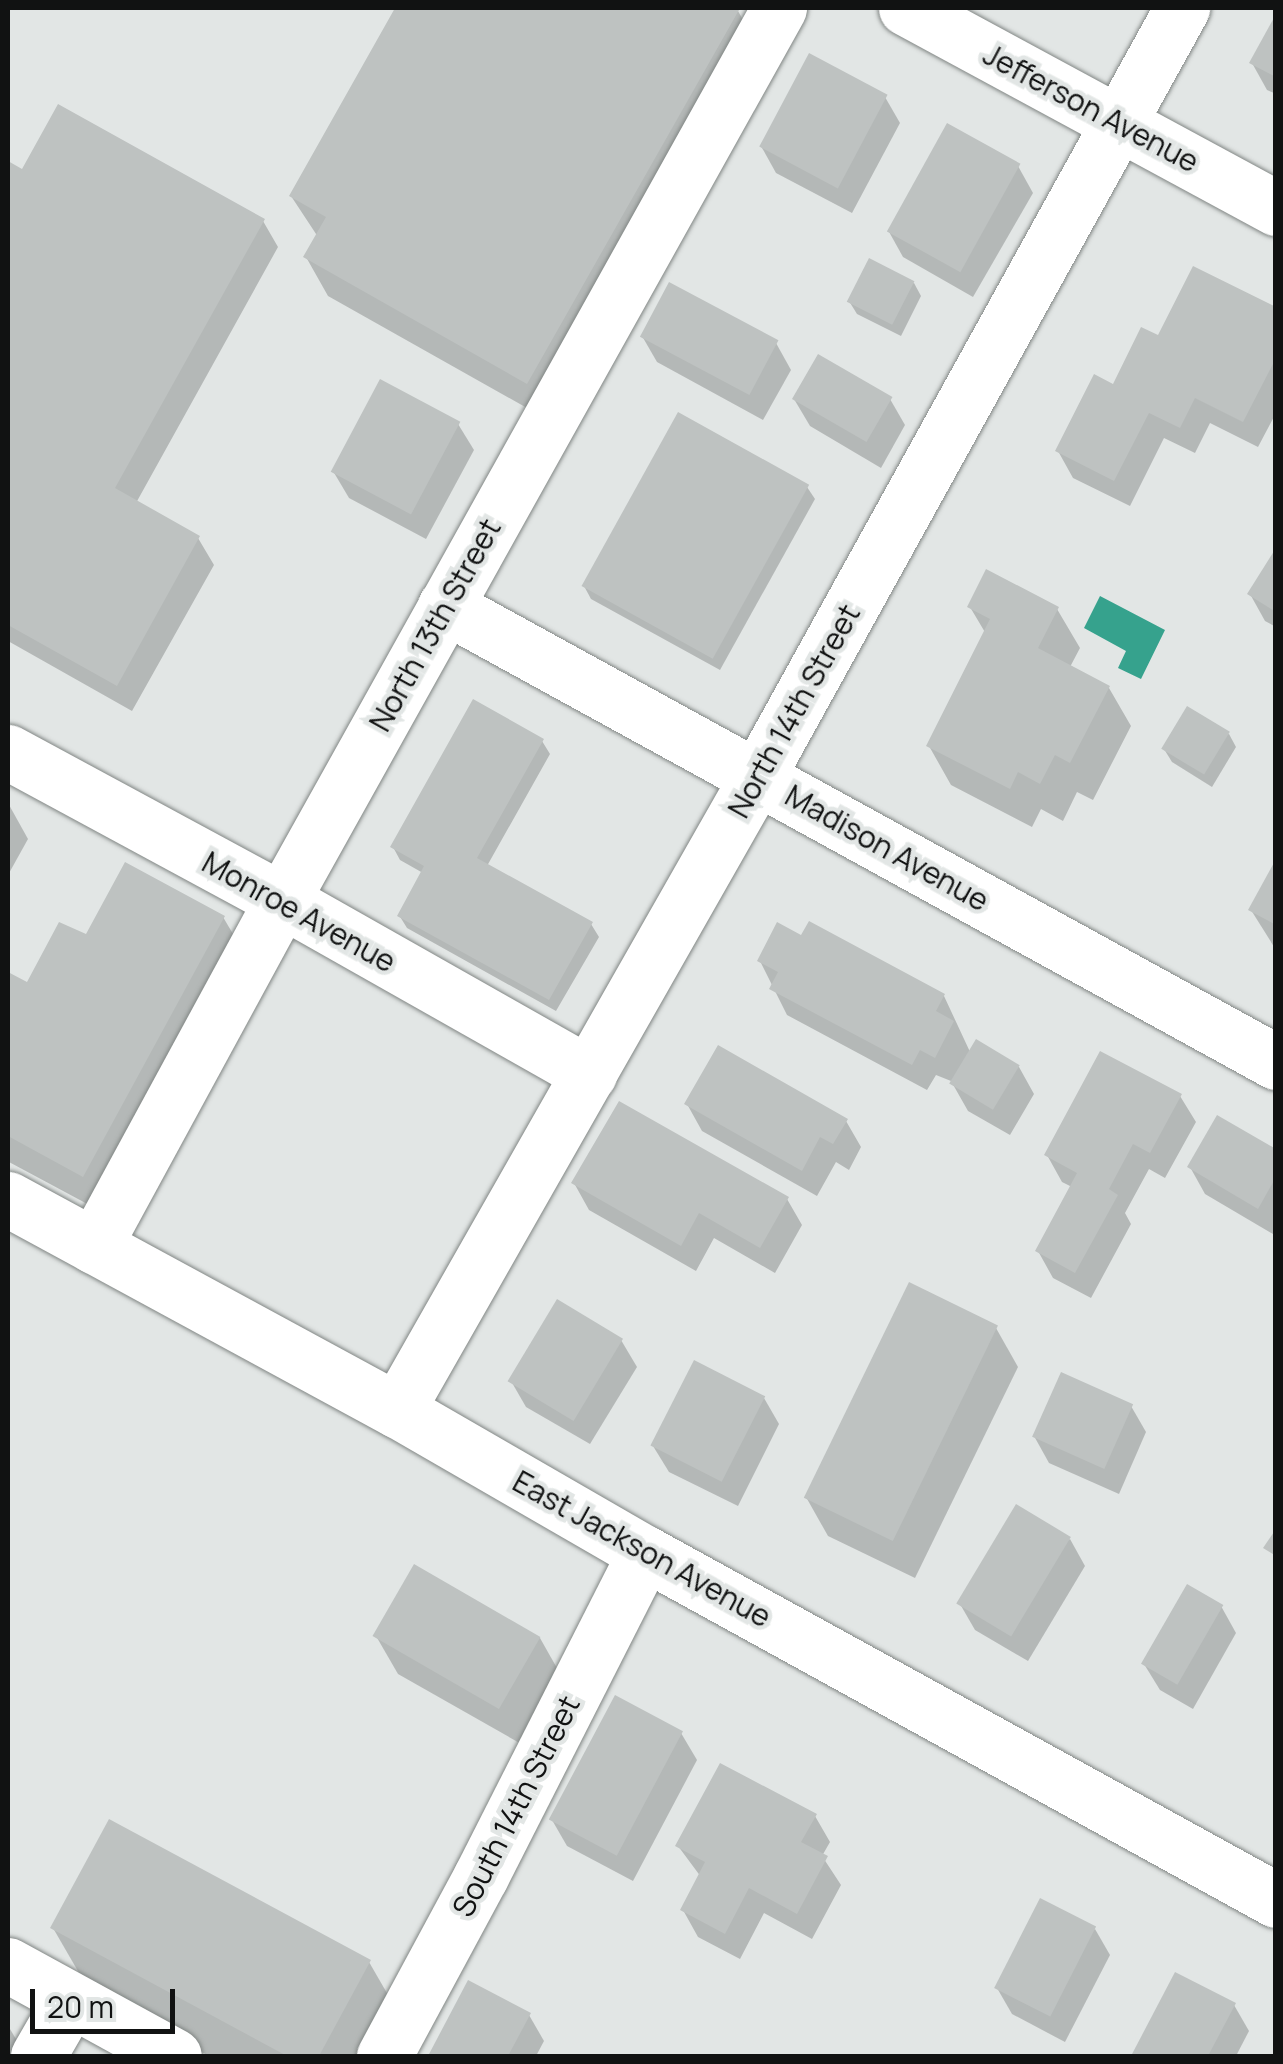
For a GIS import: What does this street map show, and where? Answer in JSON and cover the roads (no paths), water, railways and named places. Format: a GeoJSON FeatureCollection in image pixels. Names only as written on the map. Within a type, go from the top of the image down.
{"type":"FeatureCollection","features":[{"type":"Feature","properties":{"kind":"street","name":"North 13th Street"},"geometry":{"type":"LineString","coordinates":[[94,1246],[282,900],[779,8]]}},
{"type":"Feature","properties":{"kind":"street","name":"Jefferson Avenue"},"geometry":{"type":"LineString","coordinates":[[906,8],[1276,208]]}},
{"type":"Feature","properties":{"kind":"street","name":"North 14th Street"},"geometry":{"type":"LineString","coordinates":[[397,1410],[758,777],[1182,8]]}},
{"type":"Feature","properties":{"kind":"street","name":"Madison Avenue"},"geometry":{"type":"LineString","coordinates":[[445,606],[1276,1062]]}},
{"type":"Feature","properties":{"kind":"street","name":"Monroe Avenue"},"geometry":{"type":"LineString","coordinates":[[8,752],[282,900],[589,1074]]}},
{"type":"Feature","properties":{"kind":"street","name":"East Jackson Avenue"},"geometry":{"type":"LineString","coordinates":[[8,1200],[397,1410],[645,1553],[1276,1900]]}},
{"type":"Feature","properties":{"kind":"street","name":"South 14th Street"},"geometry":{"type":"LineString","coordinates":[[384,2056],[482,1876],[645,1553]]}},
{"type":"Feature","properties":{"kind":"street"},"geometry":{"type":"LineString","coordinates":[[8,1966],[174,2056]]}},
{"type":"Feature","properties":{"kind":"street"},"geometry":{"type":"LineString","coordinates":[[38,2056],[69,2002]]}}]}
